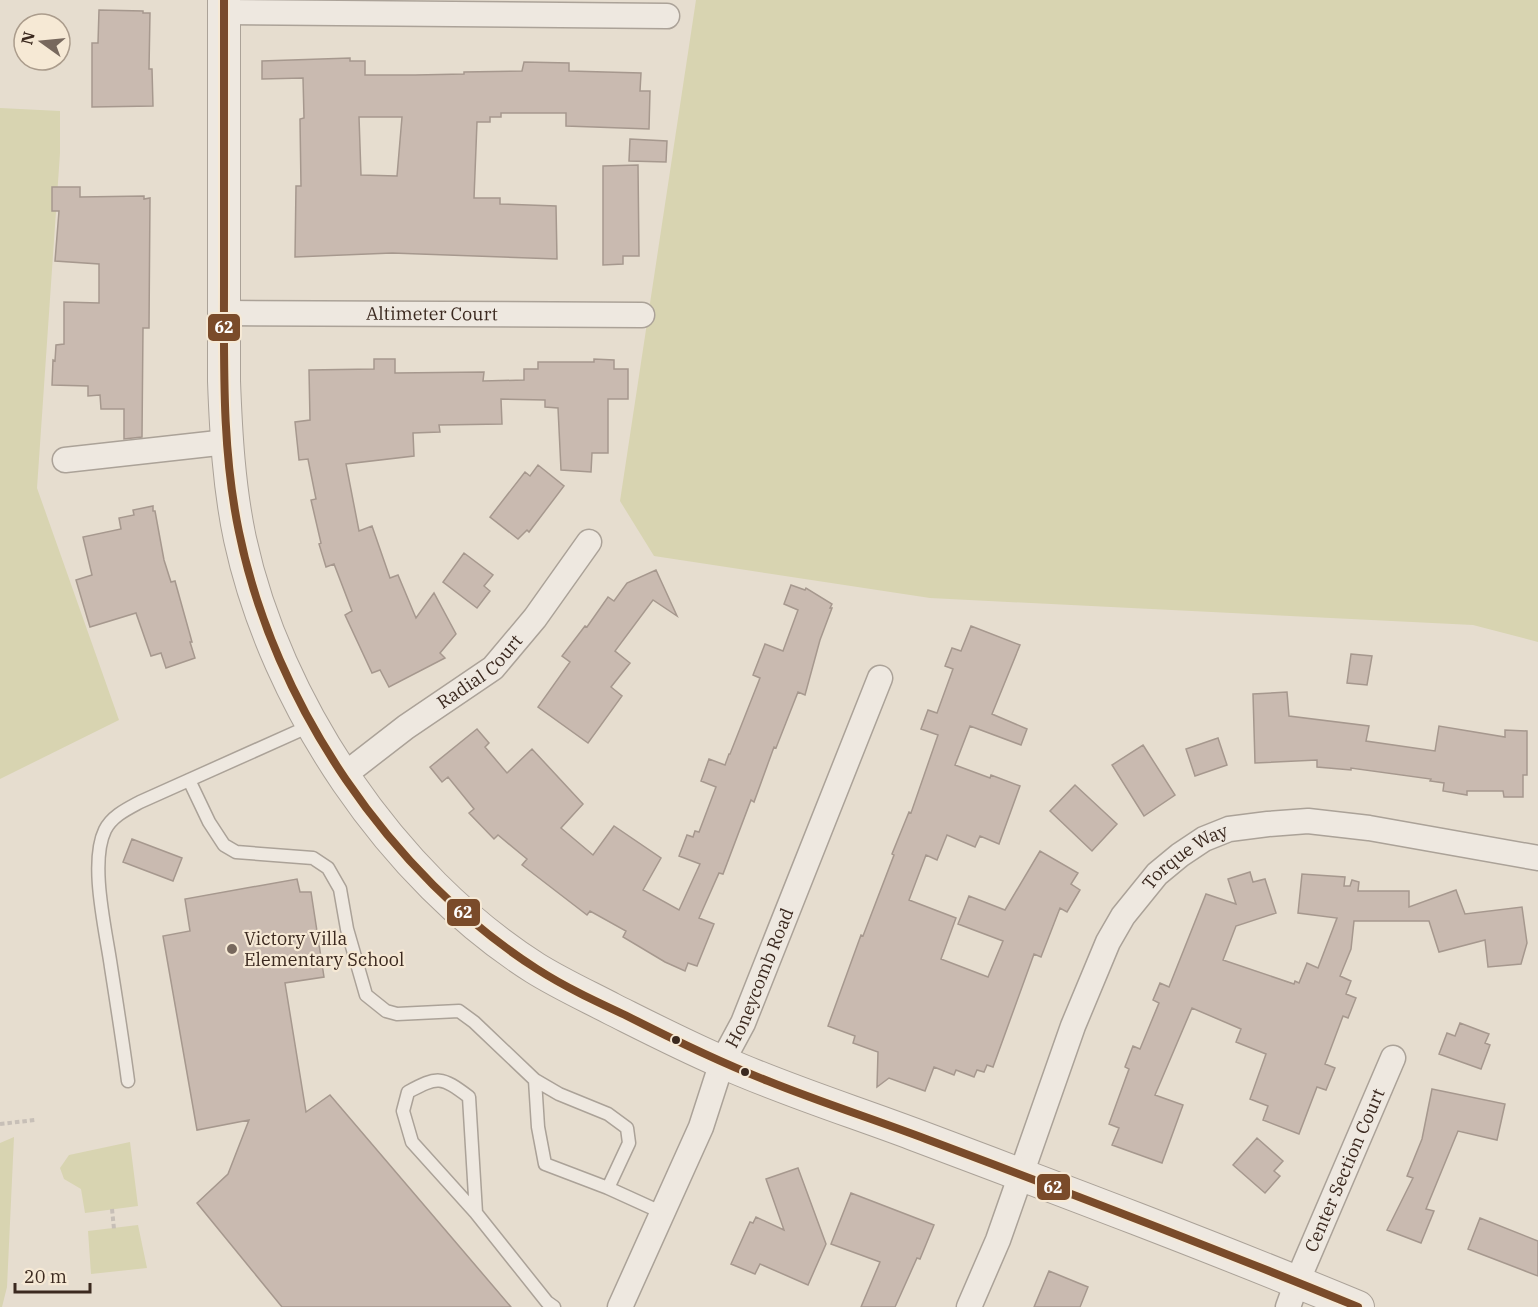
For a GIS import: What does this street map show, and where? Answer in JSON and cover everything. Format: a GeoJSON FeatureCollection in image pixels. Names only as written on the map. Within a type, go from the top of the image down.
{"type":"FeatureCollection","features":[{"type":"Feature","properties":{"kind":"street"},"geometry":{"type":"LineString","coordinates":[[667,16],[224,6],[224,313],[227,442],[233,500],[241,542],[254,591],[288,676],[344,776],[366,808],[404,855],[481,930],[537,969],[651,1029],[722,1062],[1022,1175],[1292,1294],[1358,1307]]}},
{"type":"Feature","properties":{"kind":"street","name":"Altimeter Court"},"geometry":{"type":"LineString","coordinates":[[224,313],[642,315]]}},
{"type":"Feature","properties":{"kind":"street"},"geometry":{"type":"LineString","coordinates":[[65,460],[227,442]]}},
{"type":"Feature","properties":{"kind":"street","name":"Radial Court"},"geometry":{"type":"LineString","coordinates":[[344,776],[406,727],[493,668],[535,618],[589,542]]}},
{"type":"Feature","properties":{"kind":"street","name":"Honeycomb Road"},"geometry":{"type":"LineString","coordinates":[[620,1307],[700,1127],[722,1062],[743,1023],[880,678]]}},
{"type":"Feature","properties":{"kind":"street","name":"Torque Way"},"geometry":{"type":"LineString","coordinates":[[969,1307],[998,1240],[1073,1026],[1108,942],[1123,916],[1157,874],[1204,838],[1228,829],[1308,821],[1369,828],[1538,858]]}},
{"type":"Feature","properties":{"kind":"street","name":"Center Section Court"},"geometry":{"type":"LineString","coordinates":[[1292,1294],[1394,1058]]}},
{"type":"Feature","properties":{"kind":"lane"},"geometry":{"type":"LineString","coordinates":[[128,1081],[100,897],[99,866],[101,843],[105,830],[121,813],[140,802],[314,724]]}},
{"type":"Feature","properties":{"kind":"lane"},"geometry":{"type":"LineString","coordinates":[[189,780],[209,822],[224,845],[236,852],[314,858],[328,867],[340,889],[347,929],[366,995],[386,1011],[397,1014],[459,1011],[474,1022],[535,1080],[559,1095],[608,1114],[627,1128],[629,1143],[608,1188]]}},
{"type":"Feature","properties":{"kind":"lane"},"geometry":{"type":"LineString","coordinates":[[535,1080],[538,1127],[545,1164],[608,1188],[663,1213]]}},
{"type":"Feature","properties":{"kind":"lane"},"geometry":{"type":"LineString","coordinates":[[476,1213],[469,1097],[449,1082],[430,1081],[408,1092],[403,1111],[412,1142],[476,1213],[554,1307]]}},
{"type":"Feature","properties":{"kind":"path"},"geometry":{"type":"LineString","coordinates":[[0,1124],[35,1120]]}},
{"type":"Feature","properties":{"kind":"path"},"geometry":{"type":"LineString","coordinates":[[112,1209],[114,1229]]}},
{"type":"Feature","properties":{"kind":"shaded area"},"geometry":{"type":"Polygon","coordinates":[[[696,0],[1538,0],[1538,642],[1473,625],[930,598],[654,556],[620,501],[696,0]]]}},
{"type":"Feature","properties":{"kind":"shaded area"},"geometry":{"type":"Polygon","coordinates":[[[0,108],[60,111],[60,153],[37,488],[119,720],[0,779],[0,108]]]}},
{"type":"Feature","properties":{"kind":"shaded area"},"geometry":{"type":"Polygon","coordinates":[[[14,1137],[7,1287],[2,1307],[0,1307],[0,1143],[14,1137]]]}},
{"type":"Feature","properties":{"kind":"shaded area"},"geometry":{"type":"Polygon","coordinates":[[[130,1142],[138,1206],[85,1213],[81,1189],[64,1179],[60,1168],[69,1155],[130,1142]]]}},
{"type":"Feature","properties":{"kind":"shaded area"},"geometry":{"type":"Polygon","coordinates":[[[138,1225],[147,1268],[91,1274],[88,1231],[138,1225]]]}},
{"type":"Feature","properties":{"kind":"building"},"geometry":{"type":"Polygon","coordinates":[[[99,10],[150,13],[149,69],[152,69],[153,106],[92,107],[92,43],[98,43],[99,10]]]}},
{"type":"Feature","properties":{"kind":"building"},"geometry":{"type":"Polygon","coordinates":[[[350,58],[350,61],[365,61],[365,75],[522,71],[524,62],[569,63],[569,71],[641,73],[640,91],[650,91],[649,129],[566,126],[566,113],[501,113],[501,117],[490,117],[490,122],[477,122],[474,198],[500,198],[500,204],[556,206],[557,259],[392,253],[295,257],[296,186],[301,186],[300,119],[304,118],[303,78],[262,79],[262,61],[350,58]],[[359,117],[361,175],[397,176],[402,117],[359,117]]]}},
{"type":"Feature","properties":{"kind":"building"},"geometry":{"type":"Polygon","coordinates":[[[630,139],[667,141],[666,162],[629,161],[630,139]]]}},
{"type":"Feature","properties":{"kind":"building"},"geometry":{"type":"Polygon","coordinates":[[[638,165],[639,256],[623,256],[623,264],[603,265],[603,166],[638,165]]]}},
{"type":"Feature","properties":{"kind":"building"},"geometry":{"type":"Polygon","coordinates":[[[52,187],[80,187],[80,197],[144,196],[144,199],[150,198],[149,328],[143,328],[142,437],[124,439],[124,409],[101,409],[100,395],[88,396],[88,386],[52,385],[56,345],[64,344],[64,302],[99,303],[99,264],[55,261],[59,211],[52,211],[52,187]]]}},
{"type":"Feature","properties":{"kind":"building"},"geometry":{"type":"Polygon","coordinates":[[[374,359],[395,359],[395,373],[484,372],[483,381],[524,380],[524,369],[538,369],[538,362],[614,360],[614,369],[628,369],[628,399],[608,399],[608,453],[592,453],[591,472],[561,470],[558,408],[545,407],[545,400],[501,399],[502,424],[439,425],[440,432],[413,433],[414,456],[346,464],[359,531],[372,526],[390,578],[398,575],[416,618],[434,593],[456,634],[440,653],[445,658],[389,687],[380,670],[372,673],[345,615],[352,611],[334,564],[326,567],[319,544],[321,543],[311,500],[316,499],[308,459],[299,460],[295,422],[310,420],[309,370],[374,369],[374,359]]]}},
{"type":"Feature","properties":{"kind":"building"},"geometry":{"type":"Polygon","coordinates":[[[538,465],[564,486],[529,532],[527,530],[518,539],[490,517],[525,472],[530,476],[538,465]]]}},
{"type":"Feature","properties":{"kind":"building"},"geometry":{"type":"Polygon","coordinates":[[[153,506],[164,560],[171,582],[175,581],[195,658],[166,668],[161,653],[151,656],[136,613],[90,627],[76,580],[92,575],[83,537],[121,529],[119,518],[134,515],[133,510],[153,506]]]}},
{"type":"Feature","properties":{"kind":"building"},"geometry":{"type":"Polygon","coordinates":[[[464,553],[493,575],[484,586],[490,591],[477,608],[443,582],[464,553]]]}},
{"type":"Feature","properties":{"kind":"building"},"geometry":{"type":"Polygon","coordinates":[[[656,570],[677,616],[653,600],[615,651],[630,663],[611,687],[622,696],[588,743],[538,707],[570,662],[562,656],[585,626],[587,627],[608,597],[614,601],[627,583],[656,570]]]}},
{"type":"Feature","properties":{"kind":"building"},"geometry":{"type":"Polygon","coordinates":[[[791,585],[805,590],[806,588],[832,604],[830,608],[832,608],[820,640],[805,695],[798,692],[776,748],[774,747],[754,802],[751,800],[723,874],[719,873],[699,918],[714,924],[697,966],[688,963],[685,971],[665,962],[623,937],[626,931],[590,911],[587,915],[522,865],[527,859],[498,835],[494,839],[469,813],[474,809],[448,777],[442,782],[430,767],[477,729],[489,743],[485,747],[507,773],[532,749],[583,804],[561,828],[593,855],[614,826],[661,858],[643,890],[679,910],[700,864],[679,856],[687,835],[693,837],[695,831],[699,832],[716,787],[701,781],[709,759],[725,765],[760,678],[753,675],[765,644],[783,651],[798,610],[784,604],[791,585]]]}},
{"type":"Feature","properties":{"kind":"building"},"geometry":{"type":"Polygon","coordinates":[[[971,626],[1020,645],[992,714],[1027,729],[1021,745],[970,726],[955,765],[1020,786],[999,844],[980,836],[975,847],[947,835],[937,860],[926,855],[909,900],[956,918],[941,959],[988,977],[1003,941],[958,924],[969,896],[1005,910],[1040,851],[1078,873],[1071,884],[1080,890],[1067,912],[1060,908],[1041,957],[1034,954],[993,1067],[987,1065],[984,1072],[977,1070],[974,1077],[956,1070],[954,1075],[934,1067],[925,1091],[889,1078],[877,1087],[878,1052],[853,1043],[855,1036],[828,1026],[861,935],[863,936],[894,855],[892,854],[909,812],[911,813],[938,735],[921,729],[928,710],[937,713],[953,669],[945,666],[952,648],[961,651],[971,626]]]}},
{"type":"Feature","properties":{"kind":"building"},"geometry":{"type":"Polygon","coordinates":[[[1351,654],[1372,656],[1367,685],[1347,683],[1351,654]]]}},
{"type":"Feature","properties":{"kind":"building"},"geometry":{"type":"Polygon","coordinates":[[[1287,692],[1289,716],[1369,726],[1366,741],[1435,751],[1439,726],[1505,737],[1505,730],[1527,731],[1527,775],[1523,775],[1523,797],[1504,797],[1503,791],[1467,791],[1467,795],[1443,791],[1444,783],[1430,781],[1431,779],[1351,768],[1351,770],[1317,767],[1317,760],[1255,763],[1253,694],[1287,692]]]}},
{"type":"Feature","properties":{"kind":"building"},"geometry":{"type":"Polygon","coordinates":[[[1218,738],[1227,765],[1195,776],[1186,749],[1218,738]]]}},
{"type":"Feature","properties":{"kind":"building"},"geometry":{"type":"Polygon","coordinates":[[[1143,745],[1175,795],[1144,816],[1112,765],[1143,745]]]}},
{"type":"Feature","properties":{"kind":"building"},"geometry":{"type":"Polygon","coordinates":[[[1075,785],[1117,824],[1092,851],[1050,811],[1075,785]]]}},
{"type":"Feature","properties":{"kind":"building"},"geometry":{"type":"Polygon","coordinates":[[[132,839],[182,858],[173,881],[123,862],[132,839]]]}},
{"type":"Feature","properties":{"kind":"building"},"geometry":{"type":"Polygon","coordinates":[[[1250,872],[1253,882],[1265,879],[1276,913],[1236,926],[1223,960],[1294,984],[1295,981],[1299,983],[1307,963],[1318,968],[1337,918],[1298,913],[1302,874],[1345,877],[1344,886],[1350,886],[1352,880],[1359,882],[1358,891],[1409,891],[1409,907],[1456,890],[1465,914],[1522,907],[1527,943],[1521,964],[1488,967],[1485,940],[1439,952],[1429,921],[1354,921],[1351,949],[1340,976],[1351,981],[1346,994],[1356,998],[1348,1018],[1343,1016],[1325,1064],[1335,1068],[1326,1090],[1317,1087],[1299,1134],[1263,1120],[1268,1106],[1250,1099],[1266,1054],[1236,1042],[1241,1029],[1192,1008],[1155,1095],[1183,1105],[1162,1163],[1112,1145],[1119,1128],[1109,1124],[1129,1069],[1125,1067],[1133,1046],[1140,1049],[1159,1003],[1153,1000],[1160,983],[1169,987],[1206,894],[1236,904],[1228,879],[1250,872]]]}},
{"type":"Feature","properties":{"kind":"building"},"geometry":{"type":"Polygon","coordinates":[[[297,879],[300,892],[311,892],[324,977],[285,983],[306,1112],[330,1095],[511,1307],[282,1307],[197,1203],[228,1174],[249,1120],[197,1130],[163,936],[190,931],[185,899],[297,879]]]}},
{"type":"Feature","properties":{"kind":"building"},"geometry":{"type":"Polygon","coordinates":[[[1460,1023],[1489,1034],[1485,1043],[1490,1045],[1481,1069],[1439,1054],[1447,1033],[1455,1036],[1460,1023]]]}},
{"type":"Feature","properties":{"kind":"building"},"geometry":{"type":"Polygon","coordinates":[[[1432,1089],[1505,1104],[1497,1140],[1458,1131],[1426,1209],[1434,1211],[1421,1243],[1387,1230],[1413,1178],[1407,1176],[1422,1139],[1432,1089]]]}},
{"type":"Feature","properties":{"kind":"building"},"geometry":{"type":"Polygon","coordinates":[[[1257,1138],[1283,1161],[1274,1171],[1280,1176],[1265,1193],[1233,1165],[1257,1138]]]}},
{"type":"Feature","properties":{"kind":"building"},"geometry":{"type":"Polygon","coordinates":[[[798,1168],[826,1244],[808,1285],[760,1264],[755,1274],[731,1264],[750,1222],[753,1223],[756,1217],[784,1230],[766,1179],[798,1168]]]}},
{"type":"Feature","properties":{"kind":"building"},"geometry":{"type":"Polygon","coordinates":[[[851,1193],[934,1225],[920,1259],[917,1258],[895,1307],[861,1307],[880,1262],[831,1244],[851,1193]]]}},
{"type":"Feature","properties":{"kind":"building"},"geometry":{"type":"Polygon","coordinates":[[[1480,1218],[1538,1241],[1538,1276],[1468,1249],[1480,1218]]]}},
{"type":"Feature","properties":{"kind":"building"},"geometry":{"type":"Polygon","coordinates":[[[1049,1271],[1088,1287],[1080,1307],[1034,1307],[1049,1271]]]}},
{"type":"Feature","properties":{"kind":"transit line","name":"62"},"geometry":{"type":"LineString","coordinates":[[224,0],[225,409],[233,502],[256,596],[280,660],[310,721],[346,780],[387,835],[433,885],[483,930],[537,969],[580,994],[732,1066],[788,1089],[1088,1200],[1358,1307]]}},
{"type":"Feature","properties":{"kind":"place","name":"Victory Villa Elementary School"},"geometry":{"type":"Point","coordinates":[232,949]}}]}
